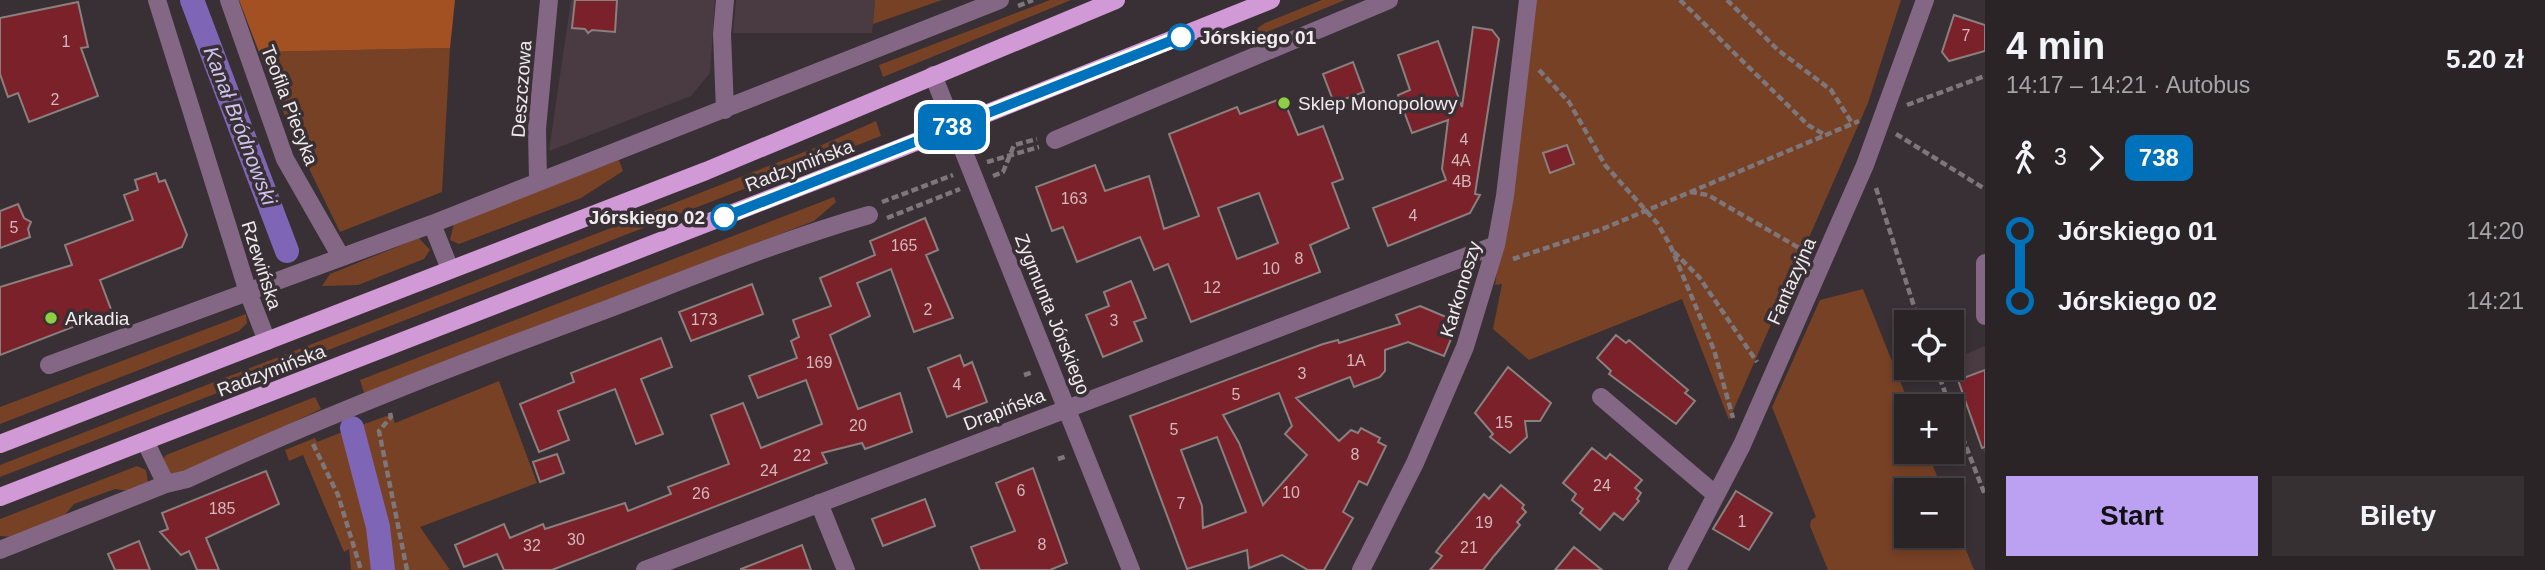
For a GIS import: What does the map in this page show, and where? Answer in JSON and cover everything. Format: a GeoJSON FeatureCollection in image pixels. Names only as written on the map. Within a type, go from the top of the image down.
{"type":"FeatureCollection","features":[{"type":"Feature","properties":{"kind":"main road","name":"Radzymińska"},"geometry":{"type":"LineString","coordinates":[[0,444],[706,171],[1116,0]]}},
{"type":"Feature","properties":{"kind":"main road","name":"Radzymińska"},"geometry":{"type":"LineString","coordinates":[[0,497],[1271,0]]}},
{"type":"Feature","properties":{"kind":"street","name":"Rzewińska"},"geometry":{"type":"LineString","coordinates":[[157,0],[248,292],[267,341]]}},
{"type":"Feature","properties":{"kind":"street","name":"Teofila Piecyka"},"geometry":{"type":"LineString","coordinates":[[229,0],[285,159],[341,257]]}},
{"type":"Feature","properties":{"kind":"street","name":"Deszczowa"},"geometry":{"type":"LineString","coordinates":[[538,181],[537,129],[549,0]]}},
{"type":"Feature","properties":{"kind":"street"},"geometry":{"type":"LineString","coordinates":[[725,0],[722,34],[725,110]]}},
{"type":"Feature","properties":{"kind":"street"},"geometry":{"type":"LineString","coordinates":[[50,365],[432,224],[1000,0]]}},
{"type":"Feature","properties":{"kind":"street"},"geometry":{"type":"LineString","coordinates":[[1055,140],[1389,0]]}},
{"type":"Feature","properties":{"kind":"street","name":"Karkonoszy"},"geometry":{"type":"LineString","coordinates":[[1361,570],[1415,463],[1465,347],[1496,245],[1528,0]]}},
{"type":"Feature","properties":{"kind":"street","name":"Fantazyjna"},"geometry":{"type":"LineString","coordinates":[[1676,570],[1742,445],[1865,165],[1925,0]]}},
{"type":"Feature","properties":{"kind":"street","name":"Zygmunta Jórskiego"},"geometry":{"type":"LineString","coordinates":[[933,75],[1131,570]]}},
{"type":"Feature","properties":{"kind":"street"},"geometry":{"type":"LineString","coordinates":[[0,550],[166,484],[187,479],[326,417],[543,332],[815,231],[869,215]]}},
{"type":"Feature","properties":{"kind":"street"},"geometry":{"type":"LineString","coordinates":[[432,224],[450,269]]}},
{"type":"Feature","properties":{"kind":"street","name":"Drapińska"},"geometry":{"type":"LineString","coordinates":[[645,570],[1496,245]]}},
{"type":"Feature","properties":{"kind":"street"},"geometry":{"type":"LineString","coordinates":[[1985,263],[1985,316]]}},
{"type":"Feature","properties":{"kind":"street"},"geometry":{"type":"LineString","coordinates":[[1601,397],[1716,495]]}},
{"type":"Feature","properties":{"kind":"street"},"geometry":{"type":"LineString","coordinates":[[145,441],[166,484]]}},
{"type":"Feature","properties":{"kind":"street"},"geometry":{"type":"LineString","coordinates":[[819,503],[846,570]]}},
{"type":"Feature","properties":{"kind":"path"},"geometry":{"type":"LineString","coordinates":[[1680,0],[1808,125],[1825,135]]}},
{"type":"Feature","properties":{"kind":"path"},"geometry":{"type":"LineString","coordinates":[[1727,0],[1778,50],[1831,90],[1852,124]]}},
{"type":"Feature","properties":{"kind":"path"},"geometry":{"type":"LineString","coordinates":[[1523,52],[1569,102],[1605,165],[1658,224],[1674,252],[1714,350],[1742,445]]}},
{"type":"Feature","properties":{"kind":"path"},"geometry":{"type":"LineString","coordinates":[[1505,261],[1600,230],[1883,110],[1901,107],[1985,76]]}},
{"type":"Feature","properties":{"kind":"path"},"geometry":{"type":"LineString","coordinates":[[1893,132],[1985,189]]}},
{"type":"Feature","properties":{"kind":"path"},"geometry":{"type":"LineString","coordinates":[[992,177],[1003,172],[1014,145],[1043,137],[1055,140]]}},
{"type":"Feature","properties":{"kind":"path"},"geometry":{"type":"LineString","coordinates":[[994,160],[1055,140]]}},
{"type":"Feature","properties":{"kind":"path"},"geometry":{"type":"LineString","coordinates":[[869,215],[882,202],[958,173]]}},
{"type":"Feature","properties":{"kind":"path"},"geometry":{"type":"LineString","coordinates":[[1872,177],[1914,310]]}},
{"type":"Feature","properties":{"kind":"path"},"geometry":{"type":"LineString","coordinates":[[869,215],[888,218],[966,187]]}},
{"type":"Feature","properties":{"kind":"path"},"geometry":{"type":"LineString","coordinates":[[1690,192],[1715,199],[1806,252]]}},
{"type":"Feature","properties":{"kind":"path"},"geometry":{"type":"LineString","coordinates":[[1674,252],[1699,277],[1757,362]]}},
{"type":"Feature","properties":{"kind":"path"},"geometry":{"type":"LineString","coordinates":[[388,406],[391,417],[379,431],[407,570]]}},
{"type":"Feature","properties":{"kind":"path"},"geometry":{"type":"LineString","coordinates":[[310,437],[338,495],[361,570]]}},
{"type":"Feature","properties":{"kind":"path"},"geometry":{"type":"LineString","coordinates":[[1964,441],[1985,495]]}},
{"type":"Feature","properties":{"kind":"shaded area"},"geometry":{"type":"Polygon","coordinates":[[[239,0],[455,0],[450,48],[259,52],[239,0]]]}},
{"type":"Feature","properties":{"kind":"shaded area"},"geometry":{"type":"Polygon","coordinates":[[[571,0],[715,0],[710,73],[691,96],[549,151],[571,0]]]}},
{"type":"Feature","properties":{"kind":"shaded area"},"geometry":{"type":"Polygon","coordinates":[[[736,0],[875,0],[872,33],[733,33],[736,0]]]}},
{"type":"Feature","properties":{"kind":"shaded area"},"geometry":{"type":"Polygon","coordinates":[[[875,0],[942,0],[873,24],[875,0]]]}},
{"type":"Feature","properties":{"kind":"shaded area"},"geometry":{"type":"Polygon","coordinates":[[[1050,0],[1071,0],[883,77],[879,65],[1050,0]]]}},
{"type":"Feature","properties":{"kind":"shaded area"},"geometry":{"type":"Polygon","coordinates":[[[1322,0],[1345,0],[1252,38],[1246,36],[1265,23],[1322,0]]]}},
{"type":"Feature","properties":{"kind":"shaded area"},"geometry":{"type":"Polygon","coordinates":[[[1536,0],[1901,0],[1868,103],[1729,420],[1682,299],[1529,360],[1493,329],[1502,284],[1495,285],[1536,0]]]}},
{"type":"Feature","properties":{"kind":"shaded area"},"geometry":{"type":"Polygon","coordinates":[[[450,48],[442,192],[340,232],[293,136],[259,52],[450,48]]]}},
{"type":"Feature","properties":{"kind":"shaded area"},"geometry":{"type":"Polygon","coordinates":[[[876,121],[881,136],[0,477],[0,465],[616,226],[876,121]]]}},
{"type":"Feature","properties":{"kind":"shaded area"},"geometry":{"type":"Polygon","coordinates":[[[619,160],[623,171],[581,198],[459,244],[450,240],[454,223],[619,160]]]}},
{"type":"Feature","properties":{"kind":"shaded area"},"geometry":{"type":"Polygon","coordinates":[[[834,197],[836,202],[814,221],[364,393],[360,380],[834,197]]]}},
{"type":"Feature","properties":{"kind":"shaded area"},"geometry":{"type":"Polygon","coordinates":[[[419,238],[430,250],[424,259],[358,285],[322,286],[330,274],[419,238]]]}},
{"type":"Feature","properties":{"kind":"shaded area"},"geometry":{"type":"Polygon","coordinates":[[[1863,289],[1894,366],[1894,380],[1900,380],[1905,394],[1894,394],[1894,464],[1932,464],[1938,478],[1894,478],[1894,548],[1964,548],[1964,545],[1974,570],[1828,570],[1810,526],[1811,520],[1816,517],[1772,407],[1820,300],[1863,289]]]}},
{"type":"Feature","properties":{"kind":"shaded area"},"geometry":{"type":"Polygon","coordinates":[[[246,314],[247,323],[239,331],[0,424],[0,407],[246,314]]]}},
{"type":"Feature","properties":{"kind":"shaded area"},"geometry":{"type":"Polygon","coordinates":[[[1985,346],[1985,455],[1958,380],[1964,380],[1964,355],[1985,346]]]}},
{"type":"Feature","properties":{"kind":"shaded area"},"geometry":{"type":"Polygon","coordinates":[[[499,381],[537,483],[420,527],[450,570],[393,570],[387,527],[359,426],[392,414],[395,423],[499,381]]]}},
{"type":"Feature","properties":{"kind":"shaded area"},"geometry":{"type":"Polygon","coordinates":[[[315,397],[321,409],[211,462],[173,474],[169,473],[162,460],[166,455],[315,397]]]}},
{"type":"Feature","properties":{"kind":"shaded area"},"geometry":{"type":"Polygon","coordinates":[[[345,431],[372,533],[376,570],[351,570],[349,549],[344,552],[303,455],[289,461],[285,450],[315,438],[317,442],[345,431]]]}},
{"type":"Feature","properties":{"kind":"shaded area"},"geometry":{"type":"Polygon","coordinates":[[[137,466],[146,470],[148,482],[136,492],[115,489],[74,504],[58,523],[13,537],[0,536],[0,519],[137,466]]]}},
{"type":"Feature","properties":{"kind":"building"},"geometry":{"type":"Polygon","coordinates":[[[575,0],[617,0],[615,32],[592,30],[588,33],[585,29],[572,28],[575,0]]]}},
{"type":"Feature","properties":{"kind":"building"},"geometry":{"type":"Polygon","coordinates":[[[78,2],[88,47],[81,48],[98,96],[29,122],[18,93],[8,97],[0,74],[0,18],[78,2]]]}},
{"type":"Feature","properties":{"kind":"building"},"geometry":{"type":"Polygon","coordinates":[[[1954,15],[1985,25],[1985,51],[1949,61],[1942,52],[1954,15]]]}},
{"type":"Feature","properties":{"kind":"building"},"geometry":{"type":"Polygon","coordinates":[[[1473,27],[1492,30],[1499,39],[1475,194],[1480,195],[1470,213],[1388,246],[1373,208],[1446,180],[1442,169],[1448,120],[1412,133],[1398,95],[1410,90],[1398,55],[1438,41],[1462,107],[1473,27]]]}},
{"type":"Feature","properties":{"kind":"building"},"geometry":{"type":"Polygon","coordinates":[[[1353,62],[1364,92],[1334,103],[1323,74],[1353,62]]]}},
{"type":"Feature","properties":{"kind":"building"},"geometry":{"type":"Polygon","coordinates":[[[1283,98],[1298,135],[1323,126],[1343,179],[1332,183],[1349,228],[1310,245],[1320,272],[1191,322],[1168,264],[1154,270],[1140,237],[1077,262],[1063,227],[1052,231],[1036,187],[1095,165],[1105,191],[1149,176],[1164,229],[1199,216],[1169,134],[1237,107],[1240,114],[1283,98]],[[1259,193],[1218,208],[1237,259],[1278,243],[1259,193]]]}},
{"type":"Feature","properties":{"kind":"building"},"geometry":{"type":"Polygon","coordinates":[[[1567,145],[1574,164],[1550,173],[1543,153],[1567,145]]]}},
{"type":"Feature","properties":{"kind":"building"},"geometry":{"type":"Polygon","coordinates":[[[156,173],[159,182],[165,180],[187,235],[182,247],[100,280],[112,312],[0,355],[0,287],[72,265],[65,245],[133,220],[124,195],[138,190],[135,180],[156,173]]]}},
{"type":"Feature","properties":{"kind":"building"},"geometry":{"type":"Polygon","coordinates":[[[18,204],[24,218],[31,222],[28,229],[30,237],[0,248],[0,211],[18,204]]]}},
{"type":"Feature","properties":{"kind":"building"},"geometry":{"type":"Polygon","coordinates":[[[925,218],[938,250],[926,255],[953,318],[914,332],[891,269],[857,283],[870,316],[830,335],[858,409],[900,393],[912,432],[865,449],[862,443],[822,453],[827,463],[552,570],[504,570],[497,554],[464,567],[455,545],[504,524],[510,538],[543,524],[545,529],[625,503],[628,511],[671,494],[668,487],[729,464],[711,415],[743,403],[761,448],[822,424],[806,380],[758,398],[749,376],[797,358],[791,341],[799,337],[793,320],[831,306],[820,278],[875,255],[870,241],[925,218]]]}},
{"type":"Feature","properties":{"kind":"building"},"geometry":{"type":"Polygon","coordinates":[[[1131,281],[1146,318],[1134,322],[1142,341],[1103,357],[1086,315],[1109,306],[1104,292],[1131,281]]]}},
{"type":"Feature","properties":{"kind":"building"},"geometry":{"type":"Polygon","coordinates":[[[752,284],[763,314],[691,341],[679,312],[752,284]]]}},
{"type":"Feature","properties":{"kind":"building"},"geometry":{"type":"Polygon","coordinates":[[[1420,306],[1458,322],[1444,356],[1408,342],[1385,350],[1385,371],[1380,377],[1354,387],[1350,377],[1296,398],[1339,441],[1351,430],[1358,433],[1361,428],[1380,438],[1378,442],[1386,446],[1367,485],[1359,481],[1343,512],[1353,518],[1324,570],[1308,570],[1282,555],[1249,568],[1247,550],[1187,569],[1130,416],[1323,344],[1338,340],[1339,343],[1400,324],[1396,315],[1420,306]],[[1279,393],[1223,415],[1239,443],[1263,505],[1307,455],[1285,434],[1292,426],[1279,393]],[[1217,437],[1181,450],[1202,506],[1203,528],[1246,512],[1217,437]]]}},
{"type":"Feature","properties":{"kind":"building"},"geometry":{"type":"Polygon","coordinates":[[[1616,335],[1626,343],[1629,340],[1688,390],[1685,393],[1695,401],[1676,424],[1609,374],[1611,371],[1597,358],[1616,335]]]}},
{"type":"Feature","properties":{"kind":"building"},"geometry":{"type":"Polygon","coordinates":[[[661,338],[672,367],[641,379],[663,434],[636,444],[615,389],[558,411],[569,440],[539,452],[520,404],[574,382],[571,373],[661,338]]]}},
{"type":"Feature","properties":{"kind":"building"},"geometry":{"type":"Polygon","coordinates":[[[960,355],[964,366],[972,362],[987,402],[947,417],[928,368],[960,355]]]}},
{"type":"Feature","properties":{"kind":"building"},"geometry":{"type":"Polygon","coordinates":[[[1508,367],[1551,403],[1540,421],[1525,421],[1527,437],[1510,453],[1490,437],[1493,434],[1475,413],[1508,367]]]}},
{"type":"Feature","properties":{"kind":"building"},"geometry":{"type":"Polygon","coordinates":[[[1985,370],[1985,447],[1982,448],[1958,380],[1985,370]]]}},
{"type":"Feature","properties":{"kind":"building"},"geometry":{"type":"Polygon","coordinates":[[[1592,448],[1606,459],[1610,454],[1642,480],[1635,488],[1641,493],[1637,499],[1639,501],[1623,520],[1614,513],[1600,530],[1580,513],[1583,509],[1572,500],[1576,494],[1563,483],[1592,448]]]}},
{"type":"Feature","properties":{"kind":"building"},"geometry":{"type":"Polygon","coordinates":[[[557,454],[564,473],[540,482],[533,462],[557,454]]]}},
{"type":"Feature","properties":{"kind":"building"},"geometry":{"type":"Polygon","coordinates":[[[1033,468],[1067,563],[1050,570],[980,570],[971,547],[1015,531],[996,483],[1033,468]]]}},
{"type":"Feature","properties":{"kind":"building"},"geometry":{"type":"Polygon","coordinates":[[[266,471],[279,504],[206,538],[219,570],[197,570],[189,551],[181,555],[160,532],[168,529],[162,513],[266,471]]]}},
{"type":"Feature","properties":{"kind":"building"},"geometry":{"type":"Polygon","coordinates":[[[1501,485],[1524,505],[1522,508],[1526,512],[1517,522],[1520,525],[1483,570],[1430,570],[1442,556],[1436,552],[1442,544],[1484,494],[1489,499],[1501,485]]]}},
{"type":"Feature","properties":{"kind":"building"},"geometry":{"type":"Polygon","coordinates":[[[1736,491],[1772,513],[1749,550],[1713,529],[1736,491]]]}},
{"type":"Feature","properties":{"kind":"building"},"geometry":{"type":"Polygon","coordinates":[[[925,499],[935,526],[883,546],[872,519],[925,499]]]}},
{"type":"Feature","properties":{"kind":"building"},"geometry":{"type":"Polygon","coordinates":[[[139,541],[150,570],[115,570],[108,554],[139,541]]]}},
{"type":"Feature","properties":{"kind":"building"},"geometry":{"type":"Polygon","coordinates":[[[802,545],[811,570],[741,570],[741,569],[802,545]]]}},
{"type":"Feature","properties":{"kind":"building"},"geometry":{"type":"Polygon","coordinates":[[[1574,547],[1602,570],[1555,570],[1574,547]]]}},
{"type":"Feature","properties":{"kind":"waterway","name":"Kanał Bródnowski"},"geometry":{"type":"LineString","coordinates":[[192,0],[287,251]]}},
{"type":"Feature","properties":{"kind":"waterway","name":"Kanał Bródnowski"},"geometry":{"type":"LineString","coordinates":[[352,428],[378,527],[383,570]]}},
{"type":"Feature","properties":{"kind":"bus line","name":"738"},"geometry":{"type":"LineString","coordinates":[[724,217],[1181,37]]}},
{"type":"Feature","properties":{"kind":"place","name":"Jórskiego 01"},"geometry":{"type":"Point","coordinates":[1181,37]}},
{"type":"Feature","properties":{"kind":"place","name":"Sklep Monopolowy"},"geometry":{"type":"Point","coordinates":[1284,103]}},
{"type":"Feature","properties":{"kind":"place","name":"Jórskiego 02"},"geometry":{"type":"Point","coordinates":[724,217]}},
{"type":"Feature","properties":{"kind":"place","name":"Arkadia"},"geometry":{"type":"Point","coordinates":[51,318]}}]}
